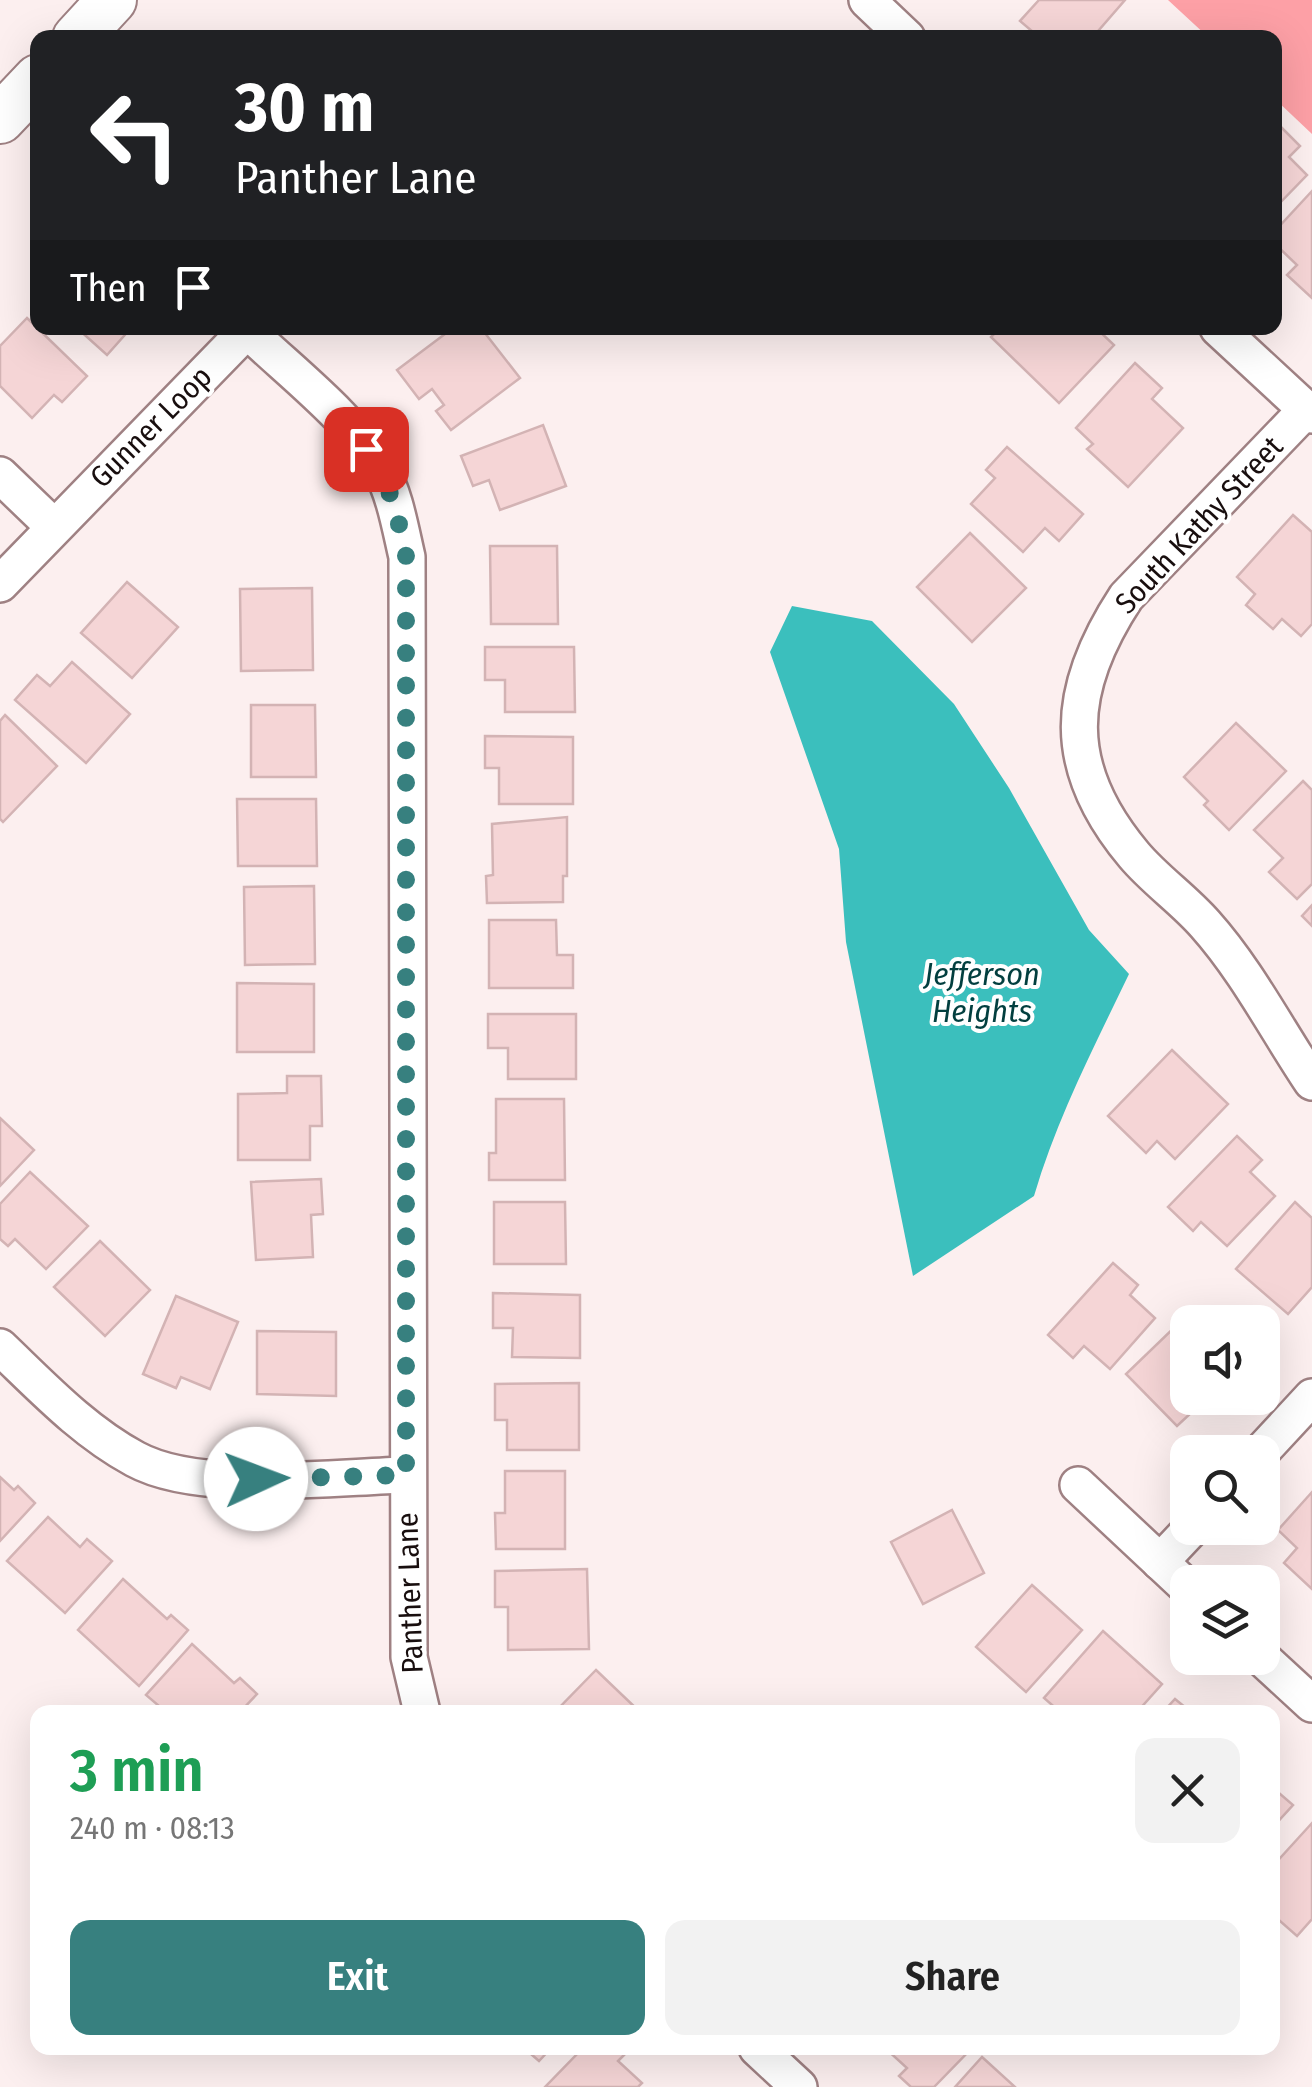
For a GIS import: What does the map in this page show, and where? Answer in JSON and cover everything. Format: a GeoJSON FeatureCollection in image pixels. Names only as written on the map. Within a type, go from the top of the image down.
{"type":"FeatureCollection","features":[{"type":"Feature","properties":{"kind":"street"},"geometry":{"type":"LineString","coordinates":[[84,30],[112,0]]}},
{"type":"Feature","properties":{"kind":"street"},"geometry":{"type":"LineString","coordinates":[[866,0],[898,30]]}},
{"type":"Feature","properties":{"kind":"street"},"geometry":{"type":"LineString","coordinates":[[0,119],[30,87]]}},
{"type":"Feature","properties":{"kind":"street","name":"Gunner Loop"},"geometry":{"type":"LineString","coordinates":[[3,575],[242,335]]}},
{"type":"Feature","properties":{"kind":"street","name":"Panther Lane"},"geometry":{"type":"LineString","coordinates":[[254,335],[352,430],[380,468],[396,507],[406,556],[408,1657],[420,1705]]}},
{"type":"Feature","properties":{"kind":"street"},"geometry":{"type":"LineString","coordinates":[[1225,335],[1309,413]]}},
{"type":"Feature","properties":{"kind":"street","name":"South Kathy Street"},"geometry":{"type":"LineString","coordinates":[[1309,413],[1126,597],[1103,632],[1085,674],[1080,711],[1082,762],[1093,797],[1136,857],[1204,923],[1232,958],[1312,1082]]}},
{"type":"Feature","properties":{"kind":"street"},"geometry":{"type":"LineString","coordinates":[[0,475],[53,526]]}},
{"type":"Feature","properties":{"kind":"street"},"geometry":{"type":"LineString","coordinates":[[0,1347],[104,1441],[138,1461],[170,1472],[218,1480],[406,1475]]}},
{"type":"Feature","properties":{"kind":"street"},"geometry":{"type":"LineString","coordinates":[[1277,1435],[1312,1397]]}},
{"type":"Feature","properties":{"kind":"street"},"geometry":{"type":"LineString","coordinates":[[1078,1485],[1170,1571]]}},
{"type":"Feature","properties":{"kind":"street"},"geometry":{"type":"LineString","coordinates":[[1160,1562],[1176,1545]]}},
{"type":"Feature","properties":{"kind":"street"},"geometry":{"type":"LineString","coordinates":[[1280,1675],[1312,1704]]}},
{"type":"Feature","properties":{"kind":"street"},"geometry":{"type":"LineString","coordinates":[[765,2055],[799,2087]]}},
{"type":"Feature","properties":{"kind":"shaded area"},"geometry":{"type":"Polygon","coordinates":[[[1168,0],[1312,0],[1312,134],[1282,106],[1282,30],[1200,30],[1168,0]]]}},
{"type":"Feature","properties":{"kind":"water","name":"Jefferson Heights"},"geometry":{"type":"Polygon","coordinates":[[[792,606],[872,621],[954,704],[1009,788],[1089,930],[1129,974],[1065,1111],[1034,1196],[913,1276],[846,942],[839,849],[770,652],[792,606]]]}},
{"type":"Feature","properties":{"kind":"building"},"geometry":{"type":"Polygon","coordinates":[[[1039,0],[1125,0],[1099,30],[1031,30],[1020,21],[1039,0]]]}},
{"type":"Feature","properties":{"kind":"building"},"geometry":{"type":"Polygon","coordinates":[[[1282,128],[1300,146],[1289,157],[1307,175],[1282,201],[1282,128]]]}},
{"type":"Feature","properties":{"kind":"building"},"geometry":{"type":"Polygon","coordinates":[[[1312,191],[1312,298],[1287,275],[1297,265],[1282,251],[1282,223],[1312,191]]]}},
{"type":"Feature","properties":{"kind":"building"},"geometry":{"type":"Polygon","coordinates":[[[27,318],[30,335],[45,335],[87,376],[62,402],[54,395],[32,418],[0,386],[0,346],[27,318]]]}},
{"type":"Feature","properties":{"kind":"building"},"geometry":{"type":"Polygon","coordinates":[[[85,335],[125,335],[107,355],[85,335]]]}},
{"type":"Feature","properties":{"kind":"building"},"geometry":{"type":"Polygon","coordinates":[[[444,335],[486,335],[520,378],[451,430],[436,411],[444,405],[432,389],[419,399],[397,370],[444,335]]]}},
{"type":"Feature","properties":{"kind":"building"},"geometry":{"type":"Polygon","coordinates":[[[1103,335],[1114,345],[1059,403],[991,337],[1103,335]]]}},
{"type":"Feature","properties":{"kind":"building"},"geometry":{"type":"Polygon","coordinates":[[[1135,363],[1162,388],[1152,399],[1183,428],[1128,487],[1087,449],[1093,444],[1076,428],[1135,363]]]}},
{"type":"Feature","properties":{"kind":"building"},"geometry":{"type":"Polygon","coordinates":[[[543,425],[566,486],[500,510],[489,480],[473,486],[461,456],[543,425]]]}},
{"type":"Feature","properties":{"kind":"building"},"geometry":{"type":"Polygon","coordinates":[[[1007,447],[1083,514],[1059,541],[1045,528],[1023,552],[971,504],[995,478],[986,470],[1007,447]]]}},
{"type":"Feature","properties":{"kind":"building"},"geometry":{"type":"Polygon","coordinates":[[[1293,515],[1312,532],[1312,624],[1301,636],[1282,619],[1273,629],[1246,605],[1255,594],[1237,577],[1293,515]]]}},
{"type":"Feature","properties":{"kind":"building"},"geometry":{"type":"Polygon","coordinates":[[[970,533],[1026,588],[972,642],[917,587],[970,533]]]}},
{"type":"Feature","properties":{"kind":"building"},"geometry":{"type":"Polygon","coordinates":[[[490,546],[557,546],[558,624],[491,624],[490,546]]]}},
{"type":"Feature","properties":{"kind":"building"},"geometry":{"type":"Polygon","coordinates":[[[127,582],[178,627],[132,678],[81,633],[127,582]]]}},
{"type":"Feature","properties":{"kind":"building"},"geometry":{"type":"Polygon","coordinates":[[[312,588],[313,670],[241,671],[240,589],[312,588]]]}},
{"type":"Feature","properties":{"kind":"building"},"geometry":{"type":"Polygon","coordinates":[[[485,647],[574,647],[575,712],[505,712],[505,680],[485,680],[485,647]]]}},
{"type":"Feature","properties":{"kind":"building"},"geometry":{"type":"Polygon","coordinates":[[[72,662],[130,714],[86,763],[15,700],[37,675],[50,686],[72,662]]]}},
{"type":"Feature","properties":{"kind":"building"},"geometry":{"type":"Polygon","coordinates":[[[251,705],[315,705],[316,777],[251,777],[251,705]]]}},
{"type":"Feature","properties":{"kind":"building"},"geometry":{"type":"Polygon","coordinates":[[[5,715],[57,766],[3,822],[0,721],[5,715]]]}},
{"type":"Feature","properties":{"kind":"building"},"geometry":{"type":"Polygon","coordinates":[[[1236,723],[1286,771],[1229,830],[1184,777],[1236,723]]]}},
{"type":"Feature","properties":{"kind":"building"},"geometry":{"type":"Polygon","coordinates":[[[485,736],[573,737],[573,804],[499,804],[499,768],[485,768],[485,736]]]}},
{"type":"Feature","properties":{"kind":"building"},"geometry":{"type":"Polygon","coordinates":[[[1303,781],[1312,790],[1312,884],[1297,899],[1269,872],[1283,858],[1254,830],[1303,781]]]}},
{"type":"Feature","properties":{"kind":"building"},"geometry":{"type":"Polygon","coordinates":[[[237,799],[316,799],[317,866],[238,866],[237,799]]]}},
{"type":"Feature","properties":{"kind":"building"},"geometry":{"type":"Polygon","coordinates":[[[567,817],[563,902],[487,903],[486,876],[493,875],[492,824],[567,817]]]}},
{"type":"Feature","properties":{"kind":"building"},"geometry":{"type":"Polygon","coordinates":[[[314,886],[315,964],[245,965],[244,887],[314,886]]]}},
{"type":"Feature","properties":{"kind":"building"},"geometry":{"type":"Polygon","coordinates":[[[1312,905],[1312,926],[1302,916],[1312,905]]]}},
{"type":"Feature","properties":{"kind":"building"},"geometry":{"type":"Polygon","coordinates":[[[489,920],[556,920],[557,955],[573,955],[573,988],[489,988],[489,920]]]}},
{"type":"Feature","properties":{"kind":"building"},"geometry":{"type":"Polygon","coordinates":[[[237,983],[314,984],[314,1052],[237,1052],[237,983]]]}},
{"type":"Feature","properties":{"kind":"building"},"geometry":{"type":"Polygon","coordinates":[[[488,1014],[576,1014],[576,1079],[508,1079],[508,1048],[488,1048],[488,1014]]]}},
{"type":"Feature","properties":{"kind":"building"},"geometry":{"type":"Polygon","coordinates":[[[1172,1050],[1228,1104],[1175,1159],[1157,1141],[1146,1153],[1108,1116],[1172,1050]]]}},
{"type":"Feature","properties":{"kind":"building"},"geometry":{"type":"Polygon","coordinates":[[[287,1076],[321,1076],[322,1126],[310,1126],[310,1160],[238,1160],[238,1094],[287,1093],[287,1076]]]}},
{"type":"Feature","properties":{"kind":"building"},"geometry":{"type":"Polygon","coordinates":[[[496,1099],[564,1099],[565,1180],[489,1180],[489,1153],[496,1153],[496,1099]]]}},
{"type":"Feature","properties":{"kind":"building"},"geometry":{"type":"Polygon","coordinates":[[[0,1118],[34,1150],[0,1186],[0,1118]]]}},
{"type":"Feature","properties":{"kind":"building"},"geometry":{"type":"Polygon","coordinates":[[[1237,1136],[1262,1160],[1250,1172],[1275,1196],[1227,1246],[1201,1222],[1193,1231],[1168,1207],[1237,1136]]]}},
{"type":"Feature","properties":{"kind":"building"},"geometry":{"type":"Polygon","coordinates":[[[30,1172],[88,1226],[46,1269],[15,1239],[8,1246],[0,1239],[0,1204],[30,1172]]]}},
{"type":"Feature","properties":{"kind":"building"},"geometry":{"type":"Polygon","coordinates":[[[321,1179],[323,1214],[311,1215],[313,1257],[256,1260],[251,1182],[321,1179]]]}},
{"type":"Feature","properties":{"kind":"building"},"geometry":{"type":"Polygon","coordinates":[[[494,1202],[565,1202],[566,1264],[494,1264],[494,1202]]]}},
{"type":"Feature","properties":{"kind":"building"},"geometry":{"type":"Polygon","coordinates":[[[1295,1202],[1312,1218],[1312,1287],[1288,1314],[1236,1269],[1295,1202]]]}},
{"type":"Feature","properties":{"kind":"building"},"geometry":{"type":"Polygon","coordinates":[[[100,1241],[150,1290],[105,1336],[54,1287],[100,1241]]]}},
{"type":"Feature","properties":{"kind":"building"},"geometry":{"type":"Polygon","coordinates":[[[1113,1263],[1138,1285],[1130,1295],[1155,1318],[1110,1369],[1084,1346],[1073,1358],[1048,1335],[1113,1263]]]}},
{"type":"Feature","properties":{"kind":"building"},"geometry":{"type":"Polygon","coordinates":[[[493,1293],[580,1295],[580,1358],[512,1357],[513,1328],[493,1328],[493,1293]]]}},
{"type":"Feature","properties":{"kind":"building"},"geometry":{"type":"Polygon","coordinates":[[[176,1296],[238,1322],[210,1389],[181,1377],[176,1388],[143,1374],[176,1296]]]}},
{"type":"Feature","properties":{"kind":"building"},"geometry":{"type":"Polygon","coordinates":[[[257,1331],[336,1332],[336,1396],[257,1394],[257,1331]]]}},
{"type":"Feature","properties":{"kind":"building"},"geometry":{"type":"Polygon","coordinates":[[[1170,1332],[1170,1415],[1189,1415],[1177,1426],[1126,1374],[1170,1332]]]}},
{"type":"Feature","properties":{"kind":"building"},"geometry":{"type":"Polygon","coordinates":[[[579,1383],[579,1450],[507,1450],[507,1420],[495,1420],[495,1384],[579,1383]]]}},
{"type":"Feature","properties":{"kind":"building"},"geometry":{"type":"Polygon","coordinates":[[[505,1471],[565,1471],[565,1549],[496,1549],[495,1513],[505,1513],[505,1471]]]}},
{"type":"Feature","properties":{"kind":"building"},"geometry":{"type":"Polygon","coordinates":[[[0,1477],[14,1490],[18,1486],[35,1503],[0,1541],[0,1477]]]}},
{"type":"Feature","properties":{"kind":"building"},"geometry":{"type":"Polygon","coordinates":[[[1312,1492],[1312,1589],[1284,1563],[1297,1548],[1280,1528],[1312,1492]]]}},
{"type":"Feature","properties":{"kind":"building"},"geometry":{"type":"Polygon","coordinates":[[[952,1510],[984,1573],[923,1604],[891,1542],[952,1510]]]}},
{"type":"Feature","properties":{"kind":"building"},"geometry":{"type":"Polygon","coordinates":[[[48,1517],[80,1547],[87,1539],[112,1561],[65,1613],[7,1561],[48,1517]]]}},
{"type":"Feature","properties":{"kind":"building"},"geometry":{"type":"Polygon","coordinates":[[[587,1569],[589,1649],[508,1650],[508,1607],[495,1607],[495,1571],[587,1569]]]}},
{"type":"Feature","properties":{"kind":"building"},"geometry":{"type":"Polygon","coordinates":[[[123,1579],[167,1619],[171,1615],[188,1630],[139,1686],[78,1630],[123,1579]]]}},
{"type":"Feature","properties":{"kind":"building"},"geometry":{"type":"Polygon","coordinates":[[[1032,1585],[1082,1630],[1026,1692],[976,1647],[1032,1585]]]}},
{"type":"Feature","properties":{"kind":"building"},"geometry":{"type":"Polygon","coordinates":[[[1103,1631],[1162,1684],[1143,1705],[1052,1705],[1044,1698],[1103,1631]]]}},
{"type":"Feature","properties":{"kind":"building"},"geometry":{"type":"Polygon","coordinates":[[[192,1644],[234,1683],[240,1678],[257,1694],[247,1705],[158,1705],[146,1695],[192,1644]]]}},
{"type":"Feature","properties":{"kind":"building"},"geometry":{"type":"Polygon","coordinates":[[[596,1670],[633,1705],[562,1705],[596,1670]]]}},
{"type":"Feature","properties":{"kind":"building"},"geometry":{"type":"Polygon","coordinates":[[[1280,1794],[1293,1805],[1280,1819],[1280,1794]]]}},
{"type":"Feature","properties":{"kind":"building"},"geometry":{"type":"Polygon","coordinates":[[[1312,1823],[1312,1919],[1297,1936],[1280,1921],[1280,1858],[1312,1823]]]}},
{"type":"Feature","properties":{"kind":"building"},"geometry":{"type":"Polygon","coordinates":[[[576,2055],[624,2055],[618,2061],[642,2083],[638,2087],[545,2087],[576,2055]]]}},
{"type":"Feature","properties":{"kind":"building"},"geometry":{"type":"Polygon","coordinates":[[[893,2055],[965,2055],[934,2087],[911,2087],[899,2076],[907,2068],[893,2055]]]}},
{"type":"Feature","properties":{"kind":"building"},"geometry":{"type":"Polygon","coordinates":[[[982,2057],[1015,2087],[955,2087],[982,2057]]]}},
{"type":"Feature","properties":{"kind":"route"},"geometry":{"type":"LineString","coordinates":[[256,1479],[406,1475],[406,556],[396,507],[380,468],[366,449]]}}]}
